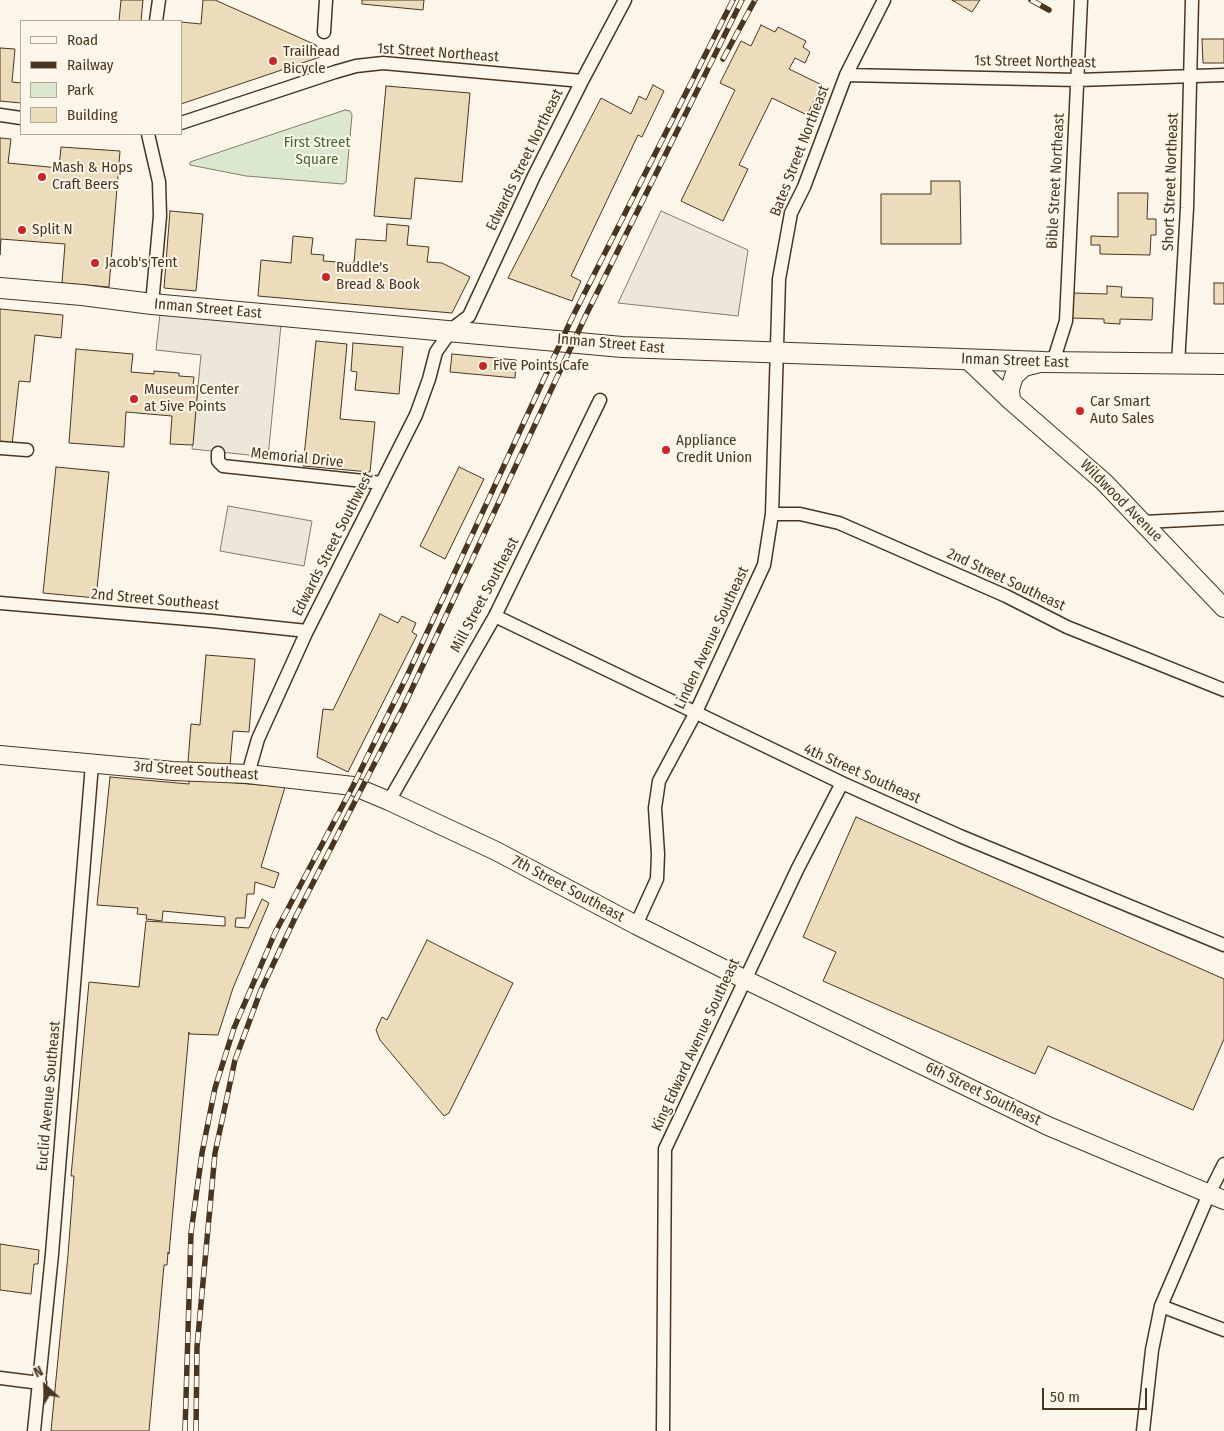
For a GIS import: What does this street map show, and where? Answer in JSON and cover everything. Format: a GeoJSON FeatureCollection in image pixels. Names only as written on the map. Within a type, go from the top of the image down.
{"type":"FeatureCollection","features":[{"type":"Feature","properties":{"kind":"main road","name":"Inman Street East"},"geometry":{"type":"LineString","coordinates":[[0,288],[82,295],[152,304],[622,347],[968,360],[1224,364]]}},
{"type":"Feature","properties":{"kind":"street"},"geometry":{"type":"LineString","coordinates":[[156,20],[158,0]]}},
{"type":"Feature","properties":{"kind":"street"},"geometry":{"type":"LineString","coordinates":[[324,32],[326,0]]}},
{"type":"Feature","properties":{"kind":"street","name":"Edwards Street Northeast"},"geometry":{"type":"LineString","coordinates":[[451,331],[456,324],[469,316],[534,176],[625,0]]}},
{"type":"Feature","properties":{"kind":"street","name":"Bates Street Northeast"},"geometry":{"type":"LineString","coordinates":[[776,353],[779,279],[791,214],[804,187],[846,75],[884,0]]}},
{"type":"Feature","properties":{"kind":"street","name":"Bible Street Northeast"},"geometry":{"type":"LineString","coordinates":[[1049,362],[1066,321],[1080,0]]}},
{"type":"Feature","properties":{"kind":"street","name":"Short Street Northeast"},"geometry":{"type":"LineString","coordinates":[[1178,364],[1187,208],[1192,0]]}},
{"type":"Feature","properties":{"kind":"street","name":"1st Street Northeast"},"geometry":{"type":"LineString","coordinates":[[182,123],[335,72],[356,66],[383,63],[582,81]]}},
{"type":"Feature","properties":{"kind":"street","name":"1st Street Northeast"},"geometry":{"type":"LineString","coordinates":[[846,75],[1078,80],[1224,75]]}},
{"type":"Feature","properties":{"kind":"street"},"geometry":{"type":"LineString","coordinates":[[0,116],[20,118]]}},
{"type":"Feature","properties":{"kind":"street"},"geometry":{"type":"LineString","coordinates":[[148,135],[159,182],[160,216],[152,304]]}},
{"type":"Feature","properties":{"kind":"street","name":"Edwards Street Southwest"},"geometry":{"type":"LineString","coordinates":[[248,774],[258,739],[307,631],[416,415],[436,352],[451,331]]}},
{"type":"Feature","properties":{"kind":"street","name":"Linden Avenue Southeast"},"geometry":{"type":"LineString","coordinates":[[636,925],[657,879],[658,854],[655,808],[659,781],[694,714],[764,565],[772,514],[776,353]]}},
{"type":"Feature","properties":{"kind":"street","name":"Wildwood Avenue"},"geometry":{"type":"LineString","coordinates":[[968,360],[1131,508],[1224,608]]}},
{"type":"Feature","properties":{"kind":"street"},"geometry":{"type":"LineString","coordinates":[[1011,400],[1010,389],[1014,376],[1024,367],[1049,362]]}},
{"type":"Feature","properties":{"kind":"street","name":"Mill Street Southeast"},"geometry":{"type":"LineString","coordinates":[[389,801],[494,616],[600,400]]}},
{"type":"Feature","properties":{"kind":"street"},"geometry":{"type":"LineString","coordinates":[[0,448],[27,450]]}},
{"type":"Feature","properties":{"kind":"street","name":"Memorial Drive"},"geometry":{"type":"LineString","coordinates":[[218,453],[218,461],[223,466],[382,483]]}},
{"type":"Feature","properties":{"kind":"street"},"geometry":{"type":"LineString","coordinates":[[1131,508],[1144,522],[1224,518]]}},
{"type":"Feature","properties":{"kind":"street","name":"2nd Street Southeast"},"geometry":{"type":"LineString","coordinates":[[772,514],[800,514],[840,523],[1006,596],[1067,627],[1224,690]]}},
{"type":"Feature","properties":{"kind":"street","name":"2nd Street Southeast"},"geometry":{"type":"LineString","coordinates":[[0,603],[307,631]]}},
{"type":"Feature","properties":{"kind":"street","name":"4th Street Southeast"},"geometry":{"type":"LineString","coordinates":[[494,616],[694,714],[842,783],[960,836],[1224,944]]}},
{"type":"Feature","properties":{"kind":"street","name":"3rd Street Southeast"},"geometry":{"type":"LineString","coordinates":[[0,755],[173,771],[248,774],[352,786],[389,801]]}},
{"type":"Feature","properties":{"kind":"street","name":"Euclid Avenue Southeast"},"geometry":{"type":"LineString","coordinates":[[34,1431],[52,1254],[92,764]]}},
{"type":"Feature","properties":{"kind":"street","name":"King Edward Avenue Southeast"},"geometry":{"type":"LineString","coordinates":[[663,1431],[665,1149],[798,868],[842,783]]}},
{"type":"Feature","properties":{"kind":"street","name":"7th Street Southeast"},"geometry":{"type":"LineString","coordinates":[[389,801],[496,851],[636,925],[746,980]]}},
{"type":"Feature","properties":{"kind":"street","name":"6th Street Southeast"},"geometry":{"type":"LineString","coordinates":[[746,980],[1048,1126],[1217,1197]]}},
{"type":"Feature","properties":{"kind":"street"},"geometry":{"type":"LineString","coordinates":[[1143,1431],[1152,1350],[1161,1306],[1217,1197],[1224,1164]]}},
{"type":"Feature","properties":{"kind":"street"},"geometry":{"type":"LineString","coordinates":[[1161,1306],[1224,1330]]}},
{"type":"Feature","properties":{"kind":"street"},"geometry":{"type":"LineString","coordinates":[[0,1378],[40,1383]]}},
{"type":"Feature","properties":{"kind":"green space","name":"First Street Square"},"geometry":{"type":"Polygon","coordinates":[[[345,110],[350,111],[352,115],[346,182],[343,184],[246,176],[190,165],[190,162],[345,110]]]}},
{"type":"Feature","properties":{"kind":"shaded area"},"geometry":{"type":"Polygon","coordinates":[[[661,211],[748,250],[738,316],[618,303],[661,211]]]}},
{"type":"Feature","properties":{"kind":"shaded area"},"geometry":{"type":"Polygon","coordinates":[[[160,314],[281,325],[268,457],[192,449],[201,355],[156,350],[160,314]]]}},
{"type":"Feature","properties":{"kind":"shaded area"},"geometry":{"type":"Polygon","coordinates":[[[228,506],[312,521],[304,566],[220,551],[228,506]]]}},
{"type":"Feature","properties":{"kind":"building"},"geometry":{"type":"Polygon","coordinates":[[[121,0],[143,0],[141,20],[119,20],[121,0]]]}},
{"type":"Feature","properties":{"kind":"building"},"geometry":{"type":"Polygon","coordinates":[[[203,0],[215,0],[316,45],[320,57],[182,104],[182,22],[201,24],[203,0]]]}},
{"type":"Feature","properties":{"kind":"building"},"geometry":{"type":"Polygon","coordinates":[[[362,0],[424,0],[423,10],[362,4],[362,0]]]}},
{"type":"Feature","properties":{"kind":"building"},"geometry":{"type":"Polygon","coordinates":[[[952,0],[980,0],[972,12],[952,0]]]}},
{"type":"Feature","properties":{"kind":"building"},"geometry":{"type":"Polygon","coordinates":[[[761,25],[775,32],[778,27],[806,41],[803,47],[810,52],[805,63],[795,58],[789,69],[822,85],[807,115],[772,98],[739,165],[748,169],[723,221],[681,201],[735,90],[720,83],[741,41],[751,46],[761,25]]]}},
{"type":"Feature","properties":{"kind":"building"},"geometry":{"type":"Polygon","coordinates":[[[1202,39],[1224,39],[1224,63],[1203,63],[1202,39]]]}},
{"type":"Feature","properties":{"kind":"building"},"geometry":{"type":"Polygon","coordinates":[[[0,48],[15,49],[12,82],[20,83],[20,103],[0,101],[0,48]]]}},
{"type":"Feature","properties":{"kind":"building"},"geometry":{"type":"Polygon","coordinates":[[[653,85],[664,91],[642,137],[638,135],[571,276],[581,281],[572,301],[508,278],[601,98],[631,114],[639,96],[646,100],[653,85]]]}},
{"type":"Feature","properties":{"kind":"building"},"geometry":{"type":"Polygon","coordinates":[[[386,86],[470,93],[462,182],[415,178],[411,219],[374,216],[386,86]]]}},
{"type":"Feature","properties":{"kind":"building"},"geometry":{"type":"Polygon","coordinates":[[[0,138],[11,139],[8,163],[59,168],[61,147],[120,151],[109,287],[62,283],[65,244],[1,239],[0,255],[0,138]]]}},
{"type":"Feature","properties":{"kind":"building"},"geometry":{"type":"Polygon","coordinates":[[[931,181],[960,181],[961,244],[881,244],[881,194],[931,194],[931,181]]]}},
{"type":"Feature","properties":{"kind":"building"},"geometry":{"type":"Polygon","coordinates":[[[1118,193],[1148,193],[1147,219],[1156,219],[1156,235],[1151,235],[1150,255],[1100,254],[1100,245],[1091,245],[1091,236],[1118,237],[1118,193]]]}},
{"type":"Feature","properties":{"kind":"building"},"geometry":{"type":"Polygon","coordinates":[[[170,211],[203,214],[196,291],[164,288],[170,211]]]}},
{"type":"Feature","properties":{"kind":"building"},"geometry":{"type":"Polygon","coordinates":[[[387,224],[409,226],[407,245],[429,247],[427,262],[442,263],[470,277],[452,313],[258,296],[261,260],[291,263],[293,236],[313,238],[311,254],[324,255],[323,261],[354,263],[356,239],[386,241],[387,224]]]}},
{"type":"Feature","properties":{"kind":"building"},"geometry":{"type":"Polygon","coordinates":[[[1214,283],[1224,283],[1224,304],[1214,304],[1214,283]]]}},
{"type":"Feature","properties":{"kind":"building"},"geometry":{"type":"Polygon","coordinates":[[[1107,286],[1122,287],[1121,297],[1153,298],[1152,320],[1120,319],[1120,324],[1104,323],[1104,319],[1071,318],[1072,293],[1107,294],[1107,286]]]}},
{"type":"Feature","properties":{"kind":"building"},"geometry":{"type":"Polygon","coordinates":[[[0,309],[63,315],[61,338],[35,335],[30,382],[19,381],[12,445],[0,444],[0,309]]]}},
{"type":"Feature","properties":{"kind":"building"},"geometry":{"type":"Polygon","coordinates":[[[316,341],[347,344],[340,419],[375,422],[370,472],[303,466],[316,341]]]}},
{"type":"Feature","properties":{"kind":"building"},"geometry":{"type":"Polygon","coordinates":[[[353,343],[403,347],[399,394],[355,390],[357,372],[351,371],[353,343]]]}},
{"type":"Feature","properties":{"kind":"building","name":"Museum Center at 5ive Points"},"geometry":{"type":"Polygon","coordinates":[[[76,349],[133,354],[131,372],[154,374],[154,371],[179,373],[179,376],[194,377],[193,386],[198,386],[193,445],[170,444],[172,416],[126,412],[124,447],[69,443],[76,349]]]}},
{"type":"Feature","properties":{"kind":"building","name":"Five Points Cafe"},"geometry":{"type":"Polygon","coordinates":[[[452,354],[516,360],[515,378],[450,372],[452,354]]]}},
{"type":"Feature","properties":{"kind":"building"},"geometry":{"type":"Polygon","coordinates":[[[56,467],[109,472],[96,598],[43,593],[56,467]]]}},
{"type":"Feature","properties":{"kind":"building"},"geometry":{"type":"Polygon","coordinates":[[[459,467],[484,479],[445,559],[420,546],[459,467]]]}},
{"type":"Feature","properties":{"kind":"building"},"geometry":{"type":"Polygon","coordinates":[[[380,614],[398,623],[402,616],[416,623],[412,632],[417,635],[348,772],[317,757],[323,709],[333,710],[380,614]]]}},
{"type":"Feature","properties":{"kind":"building"},"geometry":{"type":"Polygon","coordinates":[[[206,655],[255,659],[249,732],[233,731],[230,765],[188,762],[191,724],[200,725],[206,655]]]}},
{"type":"Feature","properties":{"kind":"building"},"geometry":{"type":"Polygon","coordinates":[[[110,777],[189,784],[189,779],[285,787],[261,867],[279,873],[274,888],[255,882],[254,894],[247,894],[245,918],[236,918],[235,927],[249,928],[262,899],[269,903],[233,988],[218,1035],[189,1034],[189,1032],[169,1254],[168,1252],[167,1265],[164,1265],[149,1431],[51,1431],[68,1255],[74,1176],[71,1176],[89,982],[139,987],[146,921],[225,926],[225,917],[163,911],[162,921],[146,919],[147,915],[137,914],[138,908],[97,905],[110,777]]]}},
{"type":"Feature","properties":{"kind":"building"},"geometry":{"type":"Polygon","coordinates":[[[856,817],[1224,979],[1224,1039],[1193,1110],[1048,1046],[1035,1074],[823,981],[836,952],[803,937],[856,817]]]}},
{"type":"Feature","properties":{"kind":"building"},"geometry":{"type":"Polygon","coordinates":[[[427,940],[513,983],[449,1113],[444,1116],[380,1040],[376,1030],[382,1017],[387,1020],[427,940]]]}},
{"type":"Feature","properties":{"kind":"building"},"geometry":{"type":"Polygon","coordinates":[[[0,1244],[39,1250],[38,1264],[34,1264],[31,1294],[0,1290],[0,1244]]]}},
{"type":"Feature","properties":{"kind":"railway"},"geometry":{"type":"LineString","coordinates":[[185,1431],[191,1233],[202,1153],[215,1088],[234,1028],[275,933],[353,786],[407,676],[572,318],[733,0]]}},
{"type":"Feature","properties":{"kind":"railway"},"geometry":{"type":"LineString","coordinates":[[196,1431],[197,1347],[215,1153],[235,1060],[261,990],[296,916],[403,708],[586,315],[742,0]]}},
{"type":"Feature","properties":{"kind":"railway"},"geometry":{"type":"LineString","coordinates":[[723,59],[755,0]]}},
{"type":"Feature","properties":{"kind":"railway"},"geometry":{"type":"LineString","coordinates":[[1031,0],[1049,10]]}},
{"type":"Feature","properties":{"kind":"place","name":"Trailhead Bicycle"},"geometry":{"type":"Point","coordinates":[273,61]}},
{"type":"Feature","properties":{"kind":"place","name":"Mash & Hops Craft Beers"},"geometry":{"type":"Point","coordinates":[42,177]}},
{"type":"Feature","properties":{"kind":"place","name":"Split N"},"geometry":{"type":"Point","coordinates":[22,230]}},
{"type":"Feature","properties":{"kind":"place","name":"Jacob's Tent"},"geometry":{"type":"Point","coordinates":[95,263]}},
{"type":"Feature","properties":{"kind":"place","name":"Ruddle's Bread & Book"},"geometry":{"type":"Point","coordinates":[326,277]}},
{"type":"Feature","properties":{"kind":"place","name":"Five Points Cafe"},"geometry":{"type":"Point","coordinates":[483,366]}},
{"type":"Feature","properties":{"kind":"place","name":"Museum Center at 5ive Points"},"geometry":{"type":"Point","coordinates":[134,399]}},
{"type":"Feature","properties":{"kind":"place","name":"Car Smart Auto Sales"},"geometry":{"type":"Point","coordinates":[1080,411]}},
{"type":"Feature","properties":{"kind":"place","name":"Appliance Credit Union"},"geometry":{"type":"Point","coordinates":[666,450]}}]}
